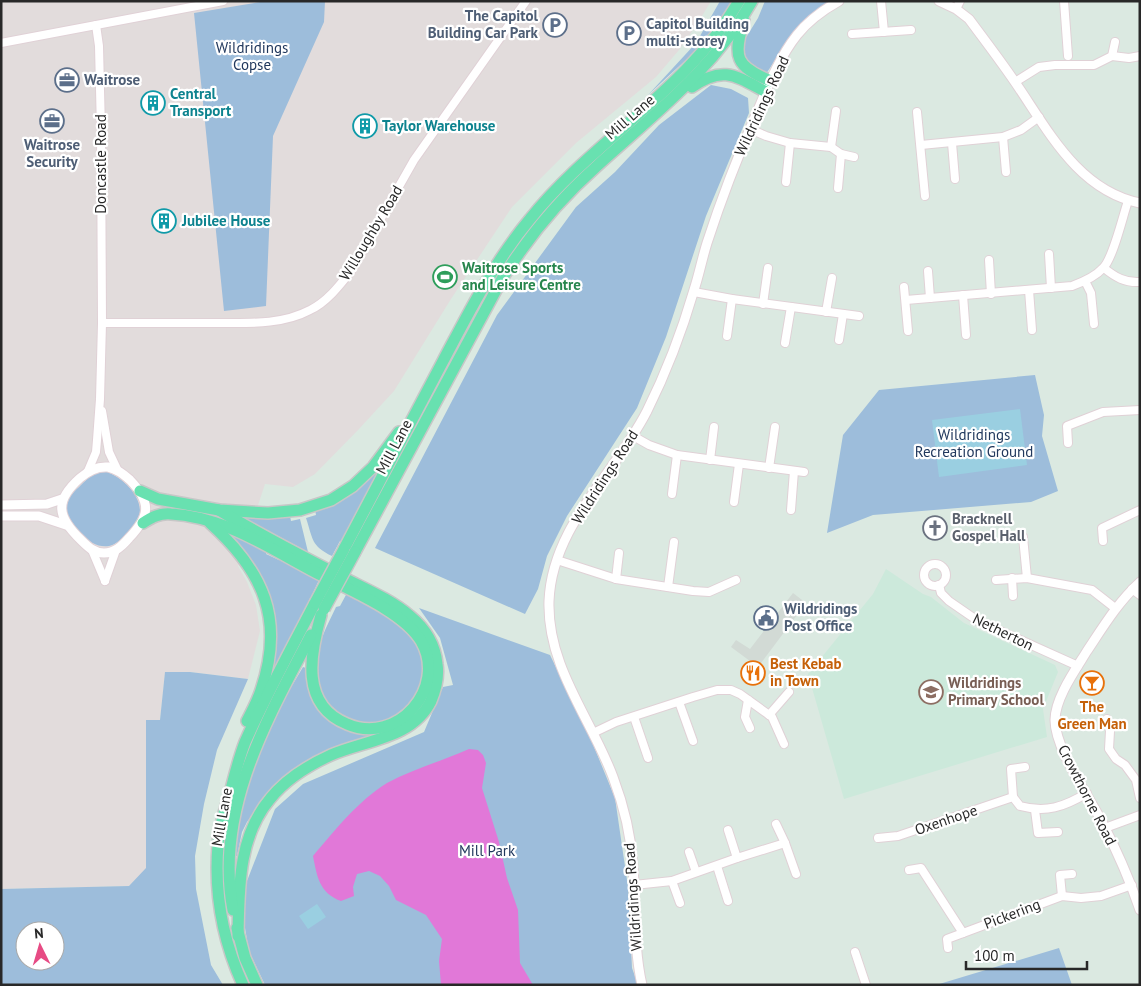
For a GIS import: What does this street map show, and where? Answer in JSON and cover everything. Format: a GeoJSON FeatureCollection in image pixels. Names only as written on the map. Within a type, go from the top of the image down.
{"type":"FeatureCollection","features":[{"type":"Feature","properties":{"kind":"main road","name":"Mill Lane"},"geometry":{"type":"LineString","coordinates":[[257,985],[238,936],[232,902],[230,865],[232,830],[250,761],[320,609],[344,549],[484,285],[514,239],[530,218],[581,165],[663,93],[693,63],[718,34],[739,1]]}},
{"type":"Feature","properties":{"kind":"main road","name":"Mill Lane"},"geometry":{"type":"LineString","coordinates":[[243,985],[230,950],[220,912],[217,864],[220,829],[238,761],[281,669],[356,552],[486,307],[515,258],[542,223],[576,186],[692,80],[719,50],[751,2]]}},
{"type":"Feature","properties":{"kind":"main road"},"geometry":{"type":"LineString","coordinates":[[751,2],[739,36],[739,57],[746,68],[756,75],[771,81]]}},
{"type":"Feature","properties":{"kind":"main road"},"geometry":{"type":"LineString","coordinates":[[669,103],[696,84],[715,74],[736,76],[766,92]]}},
{"type":"Feature","properties":{"kind":"main road"},"geometry":{"type":"LineString","coordinates":[[140,491],[158,499],[219,510],[292,511],[311,507],[331,500],[353,486],[373,467],[419,408]]}},
{"type":"Feature","properties":{"kind":"main road"},"geometry":{"type":"LineString","coordinates":[[219,510],[269,539],[385,599],[408,614],[429,636],[435,651],[438,669],[437,684],[432,698],[416,721],[391,735],[342,751],[322,760],[293,777],[270,798],[249,836],[243,858],[239,890],[238,936]]}},
{"type":"Feature","properties":{"kind":"main road"},"geometry":{"type":"LineString","coordinates":[[143,523],[158,515],[168,514],[208,521],[232,528],[374,603],[410,627],[426,652],[428,676],[422,697],[407,716],[389,726],[376,729],[362,729],[343,723],[326,710],[316,693],[312,671],[312,650],[320,609]]}},
{"type":"Feature","properties":{"kind":"main road"},"geometry":{"type":"LineString","coordinates":[[208,521],[231,542],[257,577],[269,612],[271,634],[269,658],[261,690],[237,748],[223,798],[220,829]]}},
{"type":"Feature","properties":{"kind":"street"},"geometry":{"type":"LineString","coordinates":[[1,43],[224,1]]}},
{"type":"Feature","properties":{"kind":"street","name":"Willoughby Road"},"geometry":{"type":"LineString","coordinates":[[102,323],[250,323],[282,320],[314,308],[339,286],[351,271],[414,160],[526,1]]}},
{"type":"Feature","properties":{"kind":"street","name":"Wildridings Road"},"geometry":{"type":"LineString","coordinates":[[642,985],[635,941],[631,843],[626,817],[612,775],[594,733],[570,689],[559,663],[552,634],[550,598],[552,577],[562,544],[574,522],[633,436],[665,372],[694,292],[706,247],[724,193],[771,81],[795,37],[814,17],[838,1]]}},
{"type":"Feature","properties":{"kind":"street"},"geometry":{"type":"LineString","coordinates":[[881,1],[884,32]]}},
{"type":"Feature","properties":{"kind":"street"},"geometry":{"type":"LineString","coordinates":[[939,1],[958,5],[1072,163],[1102,190],[1128,201],[1140,203]]}},
{"type":"Feature","properties":{"kind":"street"},"geometry":{"type":"LineString","coordinates":[[1064,1],[1068,56]]}},
{"type":"Feature","properties":{"kind":"street","name":"Doncastle Road"},"geometry":{"type":"LineString","coordinates":[[88,471],[96,452],[100,399],[102,323],[101,122],[99,46],[96,25]]}},
{"type":"Feature","properties":{"kind":"street"},"geometry":{"type":"LineString","coordinates":[[852,34],[911,30]]}},
{"type":"Feature","properties":{"kind":"street"},"geometry":{"type":"LineString","coordinates":[[1112,56],[1115,42]]}},
{"type":"Feature","properties":{"kind":"street"},"geometry":{"type":"LineString","coordinates":[[1015,82],[1039,67],[1094,65],[1112,56],[1129,58],[1140,56]]}},
{"type":"Feature","properties":{"kind":"street"},"geometry":{"type":"LineString","coordinates":[[831,147],[836,111]]}},
{"type":"Feature","properties":{"kind":"street"},"geometry":{"type":"LineString","coordinates":[[918,112],[925,196]]}},
{"type":"Feature","properties":{"kind":"street"},"geometry":{"type":"LineString","coordinates":[[921,145],[1003,137],[1021,130],[1039,117]]}},
{"type":"Feature","properties":{"kind":"street"},"geometry":{"type":"LineString","coordinates":[[750,129],[766,136],[790,142],[831,147],[841,154],[854,157]]}},
{"type":"Feature","properties":{"kind":"street"},"geometry":{"type":"LineString","coordinates":[[1003,137],[1006,172]]}},
{"type":"Feature","properties":{"kind":"street"},"geometry":{"type":"LineString","coordinates":[[786,182],[790,142]]}},
{"type":"Feature","properties":{"kind":"street"},"geometry":{"type":"LineString","coordinates":[[952,143],[955,179]]}},
{"type":"Feature","properties":{"kind":"street"},"geometry":{"type":"LineString","coordinates":[[838,188],[841,154]]}},
{"type":"Feature","properties":{"kind":"street"},"geometry":{"type":"LineString","coordinates":[[906,300],[1072,286],[1085,281],[1104,268],[1111,253],[1128,201]]}},
{"type":"Feature","properties":{"kind":"street"},"geometry":{"type":"LineString","coordinates":[[1049,254],[1051,288]]}},
{"type":"Feature","properties":{"kind":"street"},"geometry":{"type":"LineString","coordinates":[[989,260],[991,294]]}},
{"type":"Feature","properties":{"kind":"street"},"geometry":{"type":"LineString","coordinates":[[763,304],[768,268]]}},
{"type":"Feature","properties":{"kind":"street"},"geometry":{"type":"LineString","coordinates":[[1104,268],[1116,277],[1130,283],[1140,282]]}},
{"type":"Feature","properties":{"kind":"street"},"geometry":{"type":"LineString","coordinates":[[928,271],[930,298]]}},
{"type":"Feature","properties":{"kind":"street"},"geometry":{"type":"LineString","coordinates":[[826,312],[832,278]]}},
{"type":"Feature","properties":{"kind":"street"},"geometry":{"type":"LineString","coordinates":[[1085,281],[1092,293],[1094,324]]}},
{"type":"Feature","properties":{"kind":"street"},"geometry":{"type":"LineString","coordinates":[[904,287],[908,331]]}},
{"type":"Feature","properties":{"kind":"street"},"geometry":{"type":"LineString","coordinates":[[1029,290],[1032,330]]}},
{"type":"Feature","properties":{"kind":"street"},"geometry":{"type":"LineString","coordinates":[[694,292],[732,300],[859,316]]}},
{"type":"Feature","properties":{"kind":"street"},"geometry":{"type":"LineString","coordinates":[[963,295],[966,335]]}},
{"type":"Feature","properties":{"kind":"street"},"geometry":{"type":"LineString","coordinates":[[727,336],[732,300]]}},
{"type":"Feature","properties":{"kind":"street"},"geometry":{"type":"LineString","coordinates":[[785,343],[791,307]]}},
{"type":"Feature","properties":{"kind":"street"},"geometry":{"type":"LineString","coordinates":[[838,340],[843,314]]}},
{"type":"Feature","properties":{"kind":"street","name":"Doncastle Road"},"geometry":{"type":"LineString","coordinates":[[100,399],[109,452],[117,469]]}},
{"type":"Feature","properties":{"kind":"street"},"geometry":{"type":"LineString","coordinates":[[1068,442],[1067,426],[1103,412],[1140,410]]}},
{"type":"Feature","properties":{"kind":"street"},"geometry":{"type":"LineString","coordinates":[[710,460],[714,427]]}},
{"type":"Feature","properties":{"kind":"street"},"geometry":{"type":"LineString","coordinates":[[769,468],[775,427]]}},
{"type":"Feature","properties":{"kind":"street"},"geometry":{"type":"LineString","coordinates":[[633,436],[649,446],[677,455],[804,472]]}},
{"type":"Feature","properties":{"kind":"street"},"geometry":{"type":"LineString","coordinates":[[672,494],[677,455]]}},
{"type":"Feature","properties":{"kind":"street"},"geometry":{"type":"LineString","coordinates":[[734,502],[739,464]]}},
{"type":"Feature","properties":{"kind":"street"},"geometry":{"type":"LineString","coordinates":[[1,505],[47,504],[62,499],[71,487],[88,471],[104,467],[117,469],[140,491],[145,506],[143,523],[116,550],[102,553],[92,550]]}},
{"type":"Feature","properties":{"kind":"street"},"geometry":{"type":"LineString","coordinates":[[791,510],[794,471]]}},
{"type":"Feature","properties":{"kind":"street"},"geometry":{"type":"LineString","coordinates":[[62,499],[62,515],[66,525],[92,550],[104,581],[116,550]]}},
{"type":"Feature","properties":{"kind":"street"},"geometry":{"type":"LineString","coordinates":[[1103,541],[1102,528],[1140,510]]}},
{"type":"Feature","properties":{"kind":"street"},"geometry":{"type":"LineString","coordinates":[[1,516],[39,516],[66,525]]}},
{"type":"Feature","properties":{"kind":"street"},"geometry":{"type":"LineString","coordinates":[[1006,537],[1023,537],[1027,578]]}},
{"type":"Feature","properties":{"kind":"street"},"geometry":{"type":"LineString","coordinates":[[668,587],[674,542]]}},
{"type":"Feature","properties":{"kind":"street"},"geometry":{"type":"LineString","coordinates":[[616,580],[619,553]]}},
{"type":"Feature","properties":{"kind":"street"},"geometry":{"type":"LineString","coordinates":[[557,560],[616,580],[709,592],[736,580]]}},
{"type":"Feature","properties":{"kind":"street"},"geometry":{"type":"LineString","coordinates":[[1012,578],[1013,596]]}},
{"type":"Feature","properties":{"kind":"street"},"geometry":{"type":"LineString","coordinates":[[996,580],[1027,578],[1092,590],[1115,608]]}},
{"type":"Feature","properties":{"kind":"street","name":"Crowthorne Road"},"geometry":{"type":"LineString","coordinates":[[1140,582],[1132,588],[1115,608],[1078,666],[1058,703],[1055,720],[1060,746],[1105,828],[1132,885],[1140,910]]}},
{"type":"Feature","properties":{"kind":"street","name":"Netherton"},"geometry":{"type":"LineString","coordinates":[[939,585],[941,593],[949,601],[978,621],[1078,666]]}},
{"type":"Feature","properties":{"kind":"street"},"geometry":{"type":"LineString","coordinates":[[1132,588],[1140,595]]}},
{"type":"Feature","properties":{"kind":"street"},"geometry":{"type":"LineString","coordinates":[[594,733],[616,722],[679,702],[718,690],[731,690],[740,694],[769,715],[776,724],[784,744]]}},
{"type":"Feature","properties":{"kind":"street"},"geometry":{"type":"LineString","coordinates":[[769,715],[789,692]]}},
{"type":"Feature","properties":{"kind":"street"},"geometry":{"type":"LineString","coordinates":[[748,700],[745,716],[750,728]]}},
{"type":"Feature","properties":{"kind":"street"},"geometry":{"type":"LineString","coordinates":[[679,702],[692,742]]}},
{"type":"Feature","properties":{"kind":"street"},"geometry":{"type":"LineString","coordinates":[[634,717],[648,758]]}},
{"type":"Feature","properties":{"kind":"street"},"geometry":{"type":"LineString","coordinates":[[1107,719],[1110,731],[1108,749],[1116,759],[1125,765],[1136,780],[1140,798]]}},
{"type":"Feature","properties":{"kind":"street"},"geometry":{"type":"LineString","coordinates":[[1025,768],[1011,768],[1013,797],[1020,806],[1035,810],[1063,806],[1087,793]]}},
{"type":"Feature","properties":{"kind":"street","name":"Oxenhope"},"geometry":{"type":"LineString","coordinates":[[878,838],[898,836],[1013,797]]}},
{"type":"Feature","properties":{"kind":"street"},"geometry":{"type":"LineString","coordinates":[[1035,810],[1038,833],[1058,832]]}},
{"type":"Feature","properties":{"kind":"street"},"geometry":{"type":"LineString","coordinates":[[1105,828],[1140,815]]}},
{"type":"Feature","properties":{"kind":"street"},"geometry":{"type":"LineString","coordinates":[[776,824],[796,874]]}},
{"type":"Feature","properties":{"kind":"street"},"geometry":{"type":"LineString","coordinates":[[728,830],[737,858]]}},
{"type":"Feature","properties":{"kind":"street"},"geometry":{"type":"LineString","coordinates":[[634,885],[672,881],[785,843]]}},
{"type":"Feature","properties":{"kind":"street"},"geometry":{"type":"LineString","coordinates":[[689,852],[696,872]]}},
{"type":"Feature","properties":{"kind":"street"},"geometry":{"type":"LineString","coordinates":[[717,866],[728,901]]}},
{"type":"Feature","properties":{"kind":"street"},"geometry":{"type":"LineString","coordinates":[[909,870],[921,868],[963,933]]}},
{"type":"Feature","properties":{"kind":"street"},"geometry":{"type":"LineString","coordinates":[[1062,896],[1060,875],[1072,874]]}},
{"type":"Feature","properties":{"kind":"street"},"geometry":{"type":"LineString","coordinates":[[672,881],[680,903]]}},
{"type":"Feature","properties":{"kind":"street","name":"Pickering"},"geometry":{"type":"LineString","coordinates":[[948,948],[946,939],[1035,905],[1062,896],[1081,898],[1101,896],[1132,885]]}},
{"type":"Feature","properties":{"kind":"street"},"geometry":{"type":"LineString","coordinates":[[855,952],[866,985]]}},
{"type":"Feature","properties":{"kind":"shaded area"},"geometry":{"type":"Polygon","coordinates":[[[1,1],[711,1],[679,50],[656,77],[576,143],[512,207],[451,299],[394,391],[359,429],[315,474],[293,487],[265,484],[238,566],[256,605],[260,631],[248,679],[190,672],[165,673],[160,720],[146,721],[147,868],[129,886],[1,889],[1,1]]]}},
{"type":"Feature","properties":{"kind":"shaded area","name":"Wildridings Primary School"},"geometry":{"type":"Polygon","coordinates":[[[886,569],[923,594],[931,597],[964,623],[1055,665],[1058,672],[1043,709],[1047,737],[844,799],[808,674],[873,594],[886,569]]]}},
{"type":"Feature","properties":{"kind":"shaded area"},"geometry":{"type":"Polygon","coordinates":[[[793,593],[806,603],[758,667],[731,647],[736,640],[750,649],[793,593]]]}},
{"type":"Feature","properties":{"kind":"shaded area"},"geometry":{"type":"Polygon","coordinates":[[[469,749],[478,750],[483,755],[486,763],[482,788],[518,910],[520,963],[533,985],[441,985],[439,961],[442,939],[426,915],[396,900],[389,886],[380,876],[369,871],[357,874],[353,887],[354,896],[341,901],[334,898],[324,889],[316,870],[313,856],[347,816],[376,790],[407,773],[469,749]]]}},
{"type":"Feature","properties":{"kind":"green space","name":"Wildridings Copse"},"geometry":{"type":"Polygon","coordinates":[[[266,1],[325,1],[324,22],[273,136],[266,306],[224,311],[194,13],[266,1]]]}},
{"type":"Feature","properties":{"kind":"green space"},"geometry":{"type":"Polygon","coordinates":[[[720,1],[732,1],[703,44],[648,95],[696,43],[720,1]]]}},
{"type":"Feature","properties":{"kind":"green space"},"geometry":{"type":"Polygon","coordinates":[[[765,1],[834,1],[783,48],[766,74],[746,63],[742,44],[758,18],[765,1]]]}},
{"type":"Feature","properties":{"kind":"green space"},"geometry":{"type":"Polygon","coordinates":[[[711,85],[731,89],[748,98],[749,113],[706,216],[666,337],[637,408],[567,516],[547,556],[538,589],[525,614],[375,548],[497,315],[576,207],[615,172],[659,125],[711,85]]]}},
{"type":"Feature","properties":{"kind":"green space","name":"Wildridings Recreation Ground"},"geometry":{"type":"Polygon","coordinates":[[[1035,375],[1044,415],[1042,436],[1058,491],[1031,502],[873,515],[827,533],[843,435],[879,390],[1035,375]]]}},
{"type":"Feature","properties":{"kind":"green space"},"geometry":{"type":"Polygon","coordinates":[[[1020,409],[1027,465],[939,477],[932,420],[1020,409]]]}},
{"type":"Feature","properties":{"kind":"green space"},"geometry":{"type":"Polygon","coordinates":[[[392,449],[342,542],[340,541],[332,556],[320,549],[312,537],[306,518],[316,515],[315,509],[392,449]]]}},
{"type":"Feature","properties":{"kind":"green space"},"geometry":{"type":"Polygon","coordinates":[[[103,471],[118,477],[125,483],[136,497],[140,513],[129,532],[109,546],[94,544],[79,533],[73,526],[67,510],[68,500],[73,493],[91,476],[103,471]]]}},
{"type":"Feature","properties":{"kind":"green space"},"geometry":{"type":"Polygon","coordinates":[[[290,516],[291,521],[300,519],[308,552],[242,517],[290,516]]]}},
{"type":"Feature","properties":{"kind":"green space"},"geometry":{"type":"Polygon","coordinates":[[[224,530],[266,551],[266,554],[279,560],[281,559],[319,580],[312,598],[266,686],[272,647],[246,554],[238,543],[224,530]]]}},
{"type":"Feature","properties":{"kind":"green space"},"geometry":{"type":"Polygon","coordinates":[[[347,593],[398,621],[422,648],[424,687],[407,710],[396,719],[372,724],[350,720],[331,707],[319,686],[315,670],[320,644],[336,607],[340,606],[347,593]]]}},
{"type":"Feature","properties":{"kind":"green space","name":"Mill Park"},"geometry":{"type":"Polygon","coordinates":[[[419,608],[550,655],[590,737],[615,798],[628,887],[632,968],[638,985],[265,985],[249,951],[240,899],[275,809],[303,784],[424,732],[443,687],[453,685],[440,638],[419,608]]]}},
{"type":"Feature","properties":{"kind":"green space"},"geometry":{"type":"Polygon","coordinates":[[[432,649],[412,720],[349,746],[264,798],[247,822],[242,832],[237,856],[234,856],[238,823],[254,765],[277,711],[303,667],[306,668],[308,684],[344,727],[410,719],[432,649]]]}},
{"type":"Feature","properties":{"kind":"green space"},"geometry":{"type":"Polygon","coordinates":[[[165,672],[190,672],[248,679],[217,750],[204,804],[195,856],[196,889],[211,965],[223,985],[1,985],[1,889],[129,886],[146,868],[146,720],[160,720],[165,672]]]}},
{"type":"Feature","properties":{"kind":"green space"},"geometry":{"type":"Polygon","coordinates":[[[317,904],[326,917],[308,929],[299,916],[317,904]]]}},
{"type":"Feature","properties":{"kind":"green space"},"geometry":{"type":"Polygon","coordinates":[[[1059,948],[1072,985],[936,985],[1059,948]]]}},
{"type":"Feature","properties":{"kind":"place","name":"The Capitol Building Car Park"},"geometry":{"type":"Point","coordinates":[555,25]}},
{"type":"Feature","properties":{"kind":"place","name":"Capitol Building multi-storey"},"geometry":{"type":"Point","coordinates":[629,33]}},
{"type":"Feature","properties":{"kind":"place","name":"Waitrose"},"geometry":{"type":"Point","coordinates":[67,80]}},
{"type":"Feature","properties":{"kind":"place","name":"Central Transport"},"geometry":{"type":"Point","coordinates":[153,103]}},
{"type":"Feature","properties":{"kind":"place","name":"Waitrose Security"},"geometry":{"type":"Point","coordinates":[52,121]}},
{"type":"Feature","properties":{"kind":"place","name":"Taylor Warehouse"},"geometry":{"type":"Point","coordinates":[365,126]}},
{"type":"Feature","properties":{"kind":"place","name":"Jubilee House"},"geometry":{"type":"Point","coordinates":[164,221]}},
{"type":"Feature","properties":{"kind":"place","name":"Waitrose Sports and Leisure Centre"},"geometry":{"type":"Point","coordinates":[445,277]}},
{"type":"Feature","properties":{"kind":"place","name":"Bracknell Gospel Hall"},"geometry":{"type":"Point","coordinates":[935,528]}},
{"type":"Feature","properties":{"kind":"place","name":"Wildridings Post Office"},"geometry":{"type":"Point","coordinates":[766,618]}},
{"type":"Feature","properties":{"kind":"place","name":"Best Kebab in Town"},"geometry":{"type":"Point","coordinates":[753,673]}},
{"type":"Feature","properties":{"kind":"place","name":"The Green Man"},"geometry":{"type":"Point","coordinates":[1092,683]}},
{"type":"Feature","properties":{"kind":"place","name":"Wildridings Primary School"},"geometry":{"type":"Point","coordinates":[931,692]}}]}
